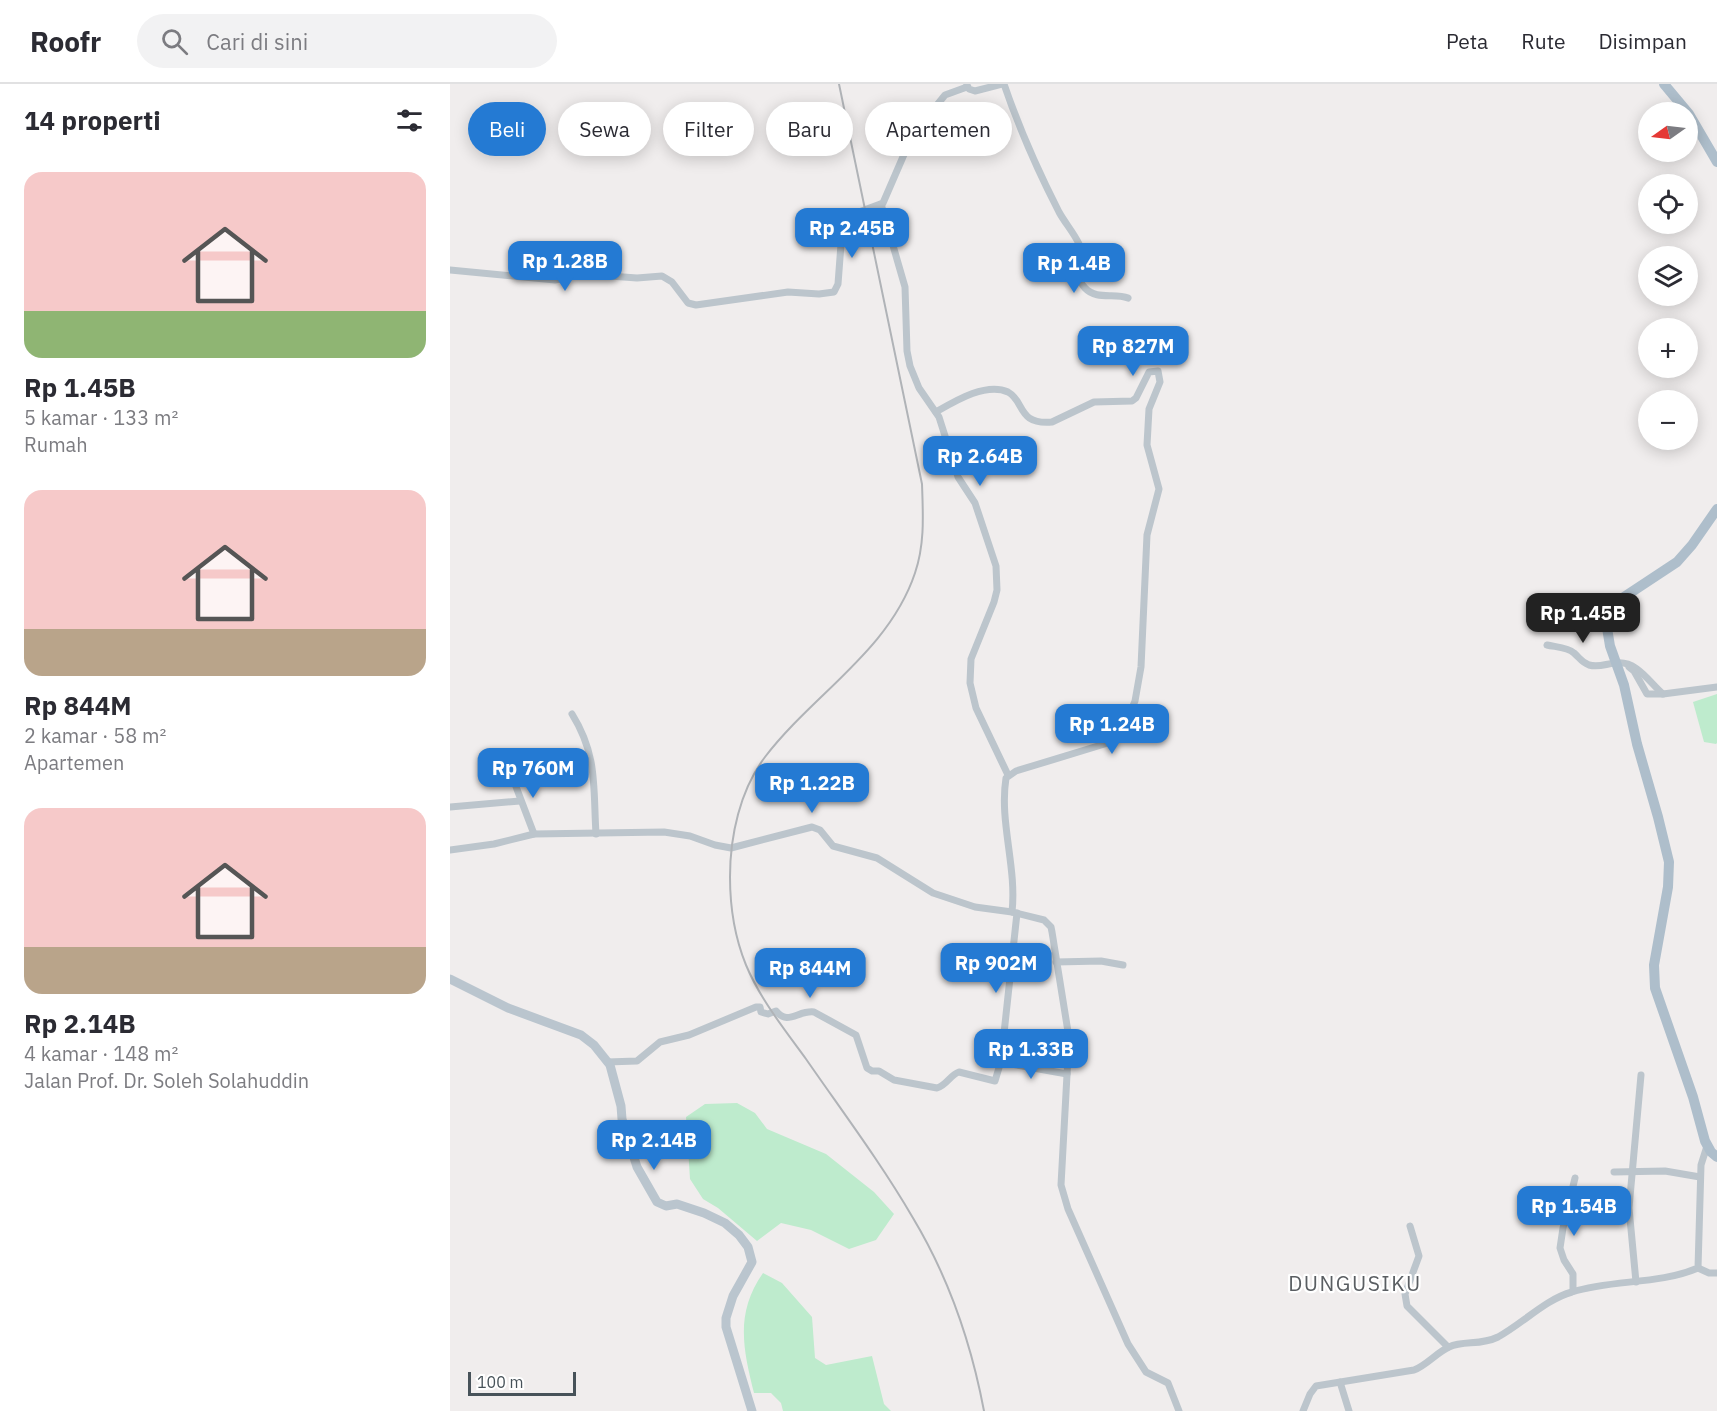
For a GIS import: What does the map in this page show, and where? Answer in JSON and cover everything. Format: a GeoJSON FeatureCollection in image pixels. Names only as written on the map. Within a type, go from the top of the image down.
{"type":"FeatureCollection","features":[{"type":"Feature","properties":{"kind":"main road"},"geometry":{"type":"LineString","coordinates":[[1664,84],[1694,121],[1717,162]]}},
{"type":"Feature","properties":{"kind":"main road"},"geometry":{"type":"LineString","coordinates":[[1717,509],[1677,562],[1614,605],[1609,614],[1607,628],[1610,646],[1621,663],[1669,862],[1668,887],[1654,965],[1655,988],[1693,1097],[1707,1146],[1717,1157]]}},
{"type":"Feature","properties":{"kind":"street"},"geometry":{"type":"LineString","coordinates":[[1008,776],[976,708],[970,683],[971,659],[997,590],[996,566],[975,503],[958,477],[936,412],[919,388],[910,366],[907,351],[904,287],[881,204],[912,136],[945,95],[967,85],[975,91],[1003,84],[1017,121],[1057,207],[1080,246],[1078,271],[1080,282],[1096,295],[1128,298]]}},
{"type":"Feature","properties":{"kind":"street"},"geometry":{"type":"LineString","coordinates":[[450,270],[555,280],[583,274],[637,278],[662,276],[672,282],[688,303],[696,305],[788,292],[834,292],[838,287],[843,218],[881,204]]}},
{"type":"Feature","properties":{"kind":"street"},"geometry":{"type":"LineString","coordinates":[[607,1062],[637,1061],[660,1042],[689,1035],[756,1007],[768,1014],[776,1011],[780,1017],[785,1018],[813,1012],[856,1035],[867,1068],[879,1071],[894,1080],[940,1087],[952,1075],[959,1072],[994,1082],[998,1079],[1014,912],[1005,783],[1008,776],[1016,771],[1112,742],[1125,725],[1135,701],[1140,686],[1147,535],[1159,489],[1146,445],[1149,409],[1160,378],[1156,369],[1149,372],[1136,398],[1132,401],[1094,402],[1052,422],[1030,418],[1022,412],[1010,393],[1003,391],[972,393],[936,412]]}},
{"type":"Feature","properties":{"kind":"street"},"geometry":{"type":"LineString","coordinates":[[1547,645],[1573,652],[1587,664],[1601,666],[1621,663],[1640,670],[1649,682],[1663,694],[1717,687]]}},
{"type":"Feature","properties":{"kind":"street"},"geometry":{"type":"LineString","coordinates":[[572,714],[583,731],[591,754],[596,834]]}},
{"type":"Feature","properties":{"kind":"street"},"geometry":{"type":"LineString","coordinates":[[510,771],[534,834]]}},
{"type":"Feature","properties":{"kind":"street"},"geometry":{"type":"LineString","coordinates":[[450,807],[520,801]]}},
{"type":"Feature","properties":{"kind":"street"},"geometry":{"type":"LineString","coordinates":[[450,850],[534,834],[664,832],[690,836],[731,848],[812,827],[820,830],[833,846],[877,858],[933,893],[975,907],[1014,912],[1044,920],[1051,927],[1069,1038],[1060,1175],[1064,1197],[1128,1344],[1146,1372],[1168,1383],[1179,1411]]}},
{"type":"Feature","properties":{"kind":"street"},"geometry":{"type":"LineString","coordinates":[[1056,962],[1101,960],[1123,965]]}},
{"type":"Feature","properties":{"kind":"street"},"geometry":{"type":"LineString","coordinates":[[450,980],[508,1008],[587,1038],[607,1062],[612,1072],[622,1119],[637,1167],[657,1202],[666,1206],[677,1204],[704,1213],[725,1222],[740,1235],[748,1247],[752,1262],[733,1296],[726,1318],[726,1327],[752,1411]]}},
{"type":"Feature","properties":{"kind":"street"},"geometry":{"type":"LineString","coordinates":[[1000,1062],[1067,1074]]}},
{"type":"Feature","properties":{"kind":"street"},"geometry":{"type":"LineString","coordinates":[[1636,1282],[1629,1216],[1641,1075]]}},
{"type":"Feature","properties":{"kind":"street"},"geometry":{"type":"LineString","coordinates":[[1698,1268],[1700,1177],[1707,1146]]}},
{"type":"Feature","properties":{"kind":"street"},"geometry":{"type":"LineString","coordinates":[[1614,1172],[1665,1172],[1700,1177]]}},
{"type":"Feature","properties":{"kind":"street"},"geometry":{"type":"LineString","coordinates":[[1573,1291],[1573,1274],[1563,1260],[1560,1248],[1575,1179]]}},
{"type":"Feature","properties":{"kind":"street"},"geometry":{"type":"LineString","coordinates":[[1410,1227],[1419,1256],[1405,1294],[1407,1306],[1448,1347]]}},
{"type":"Feature","properties":{"kind":"street"},"geometry":{"type":"LineString","coordinates":[[1303,1411],[1316,1386],[1414,1370],[1448,1347],[1491,1340],[1529,1318],[1556,1298],[1573,1291],[1674,1276],[1698,1268],[1717,1273]]}},
{"type":"Feature","properties":{"kind":"street"},"geometry":{"type":"LineString","coordinates":[[1340,1382],[1349,1411]]}},
{"type":"Feature","properties":{"kind":"green space"},"geometry":{"type":"Polygon","coordinates":[[[1717,694],[1716,744],[1704,742],[1693,702],[1717,694]]]}},
{"type":"Feature","properties":{"kind":"green space"},"geometry":{"type":"Polygon","coordinates":[[[737,1103],[755,1113],[767,1129],[826,1154],[874,1192],[894,1214],[876,1240],[849,1249],[811,1230],[781,1223],[757,1241],[718,1208],[703,1199],[690,1179],[686,1117],[705,1104],[737,1103]]]}},
{"type":"Feature","properties":{"kind":"green space"},"geometry":{"type":"Polygon","coordinates":[[[763,1273],[782,1283],[812,1317],[815,1358],[826,1365],[872,1356],[884,1404],[891,1411],[783,1411],[781,1403],[771,1393],[754,1393],[745,1346],[745,1317],[748,1302],[763,1273]]]}},
{"type":"Feature","properties":{"kind":"railway"},"geometry":{"type":"LineString","coordinates":[[839,84],[922,484],[923,529],[915,573],[903,601],[887,626],[869,649],[784,734],[756,770],[743,799],[734,830],[730,861],[732,911],[742,955],[758,990],[875,1157],[926,1241],[957,1311],[979,1385],[984,1411]]}},
{"type":"Feature","properties":{"kind":"district","name":"DUNGUSIKU"},"geometry":{"type":"Point","coordinates":[1355,1284]}}]}
